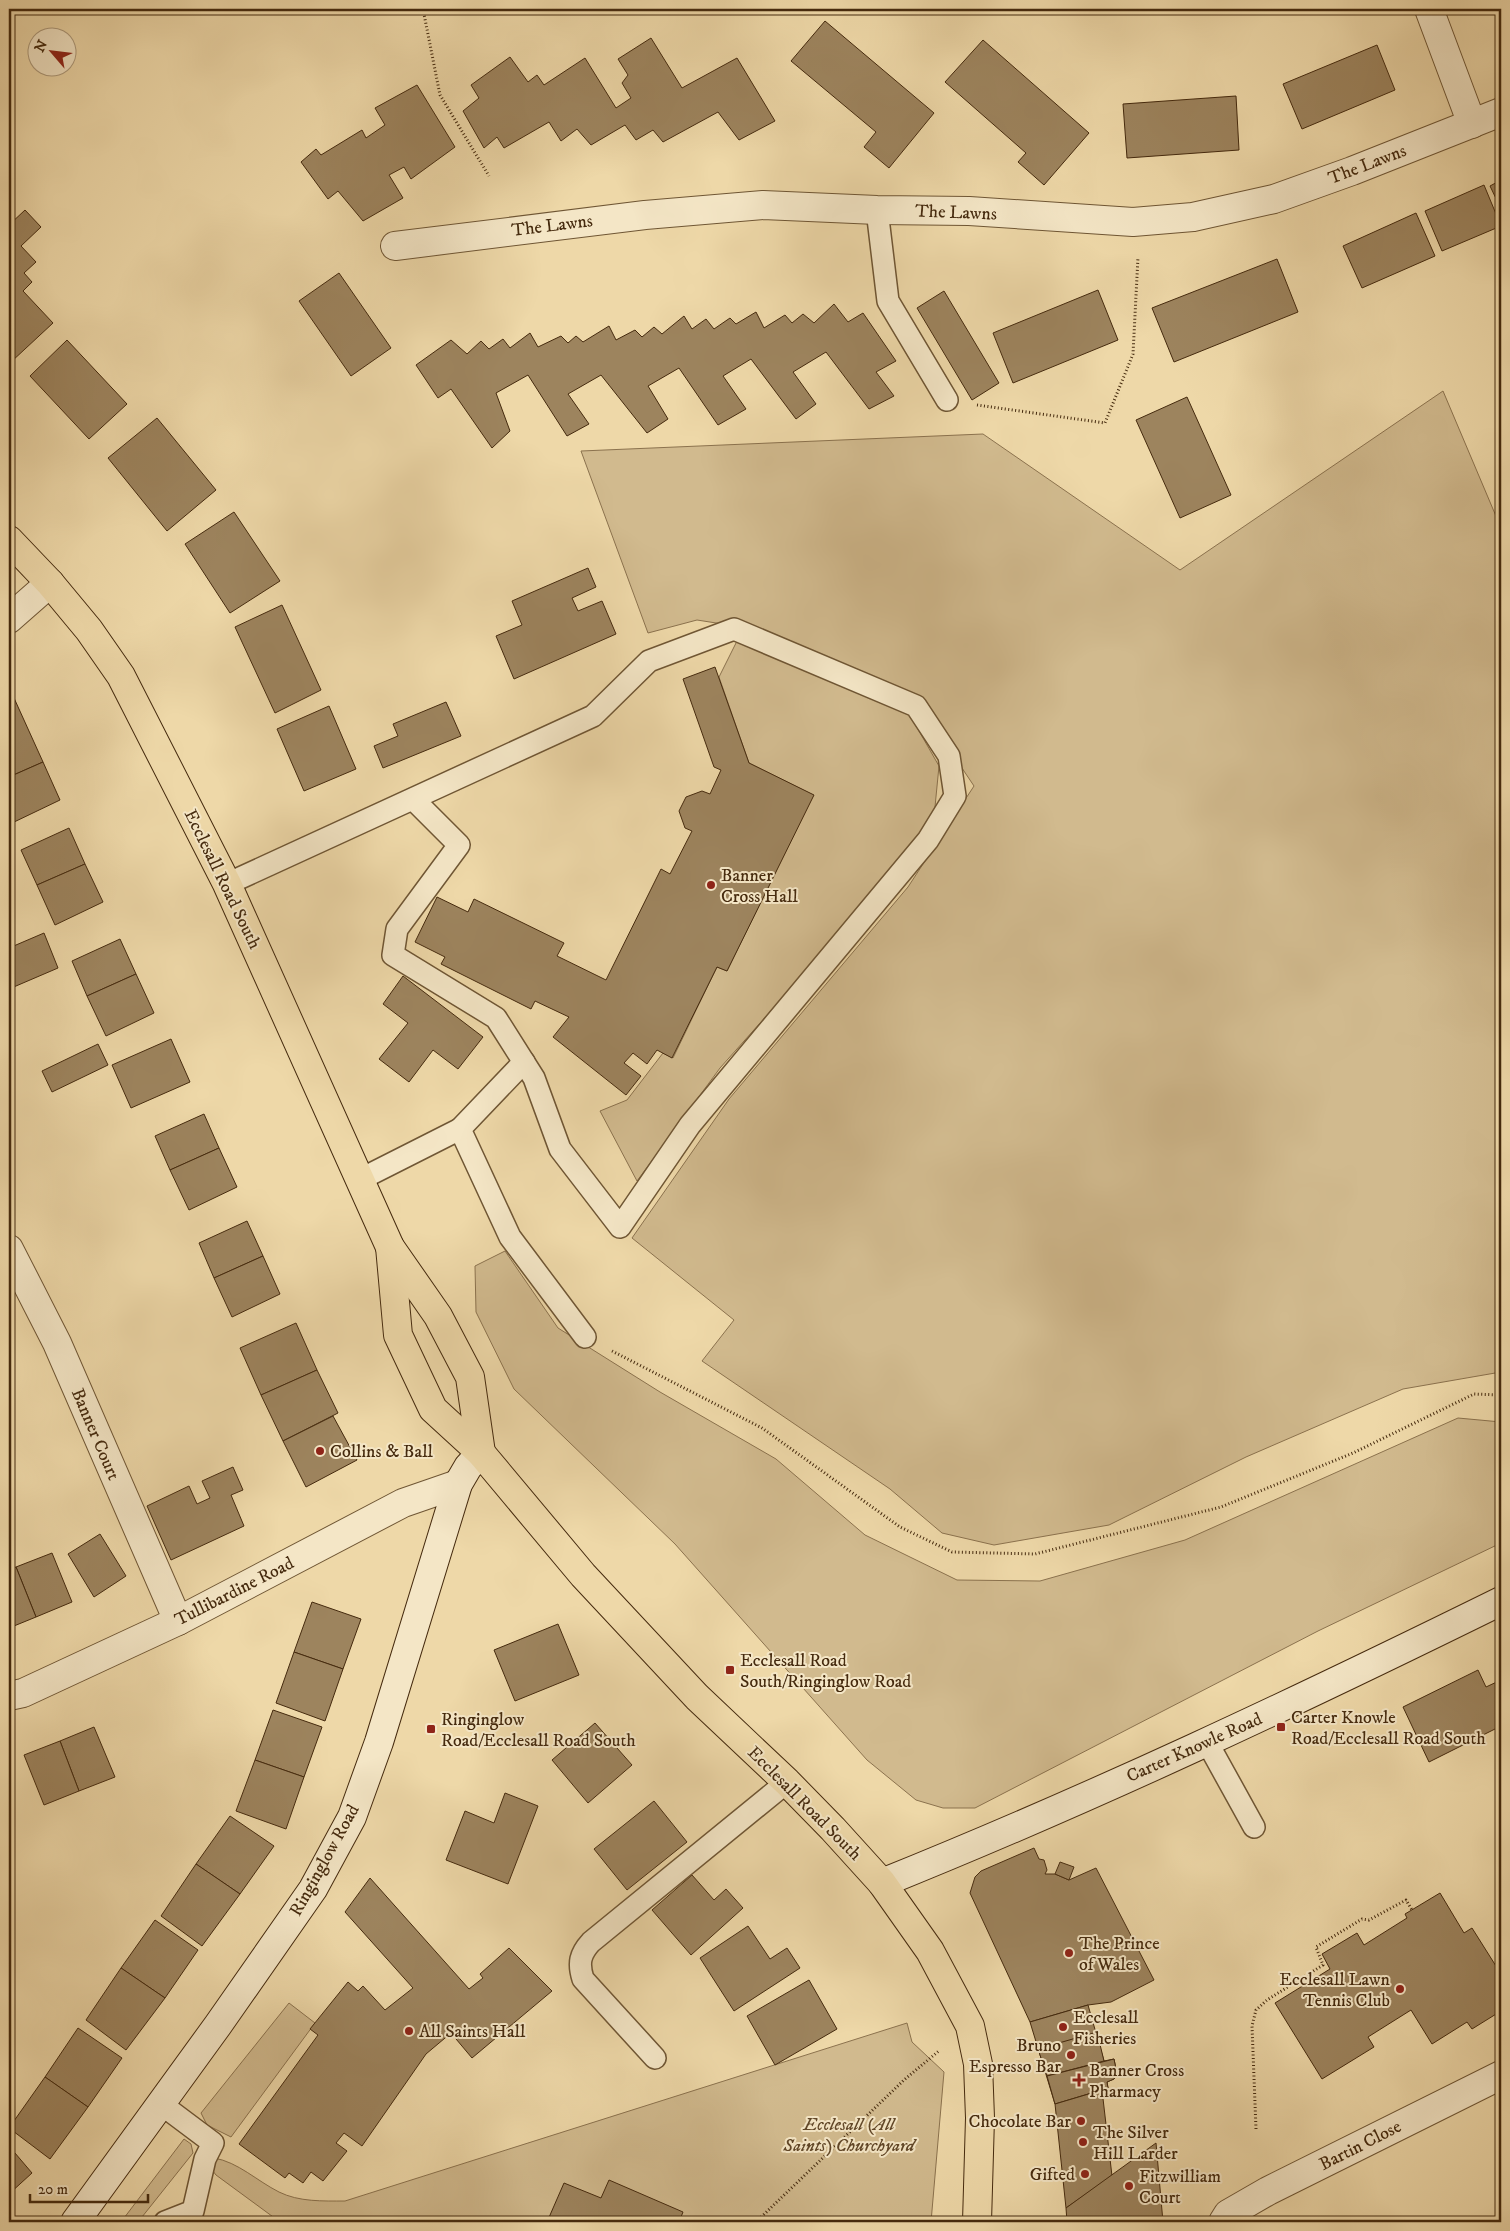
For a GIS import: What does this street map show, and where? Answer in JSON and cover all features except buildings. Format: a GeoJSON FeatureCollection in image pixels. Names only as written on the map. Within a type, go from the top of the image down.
{"type":"FeatureCollection","features":[{"type":"Feature","properties":{"kind":"main road","name":"Ecclesall Road South"},"geometry":{"type":"LineString","coordinates":[[9,540],[50,583],[89,630],[121,676],[226,884],[361,1179],[390,1247],[438,1316],[470,1377],[481,1453]]}},
{"type":"Feature","properties":{"kind":"main road","name":"Ecclesall Road South"},"geometry":{"type":"LineString","coordinates":[[390,1247],[398,1335],[433,1409],[481,1453],[597,1590],[697,1697],[788,1782],[882,1882],[930,1951],[970,2026],[978,2064],[980,2109],[977,2222]]}},
{"type":"Feature","properties":{"kind":"street"},"geometry":{"type":"LineString","coordinates":[[1429,9],[1472,124]]}},
{"type":"Feature","properties":{"kind":"street","name":"The Lawns"},"geometry":{"type":"LineString","coordinates":[[395,246],[645,215],[763,205],[877,210],[969,211],[1133,222],[1193,217],[1274,199],[1352,171],[1501,112]]}},
{"type":"Feature","properties":{"kind":"street"},"geometry":{"type":"LineString","coordinates":[[9,619],[50,583]]}},
{"type":"Feature","properties":{"kind":"street","name":"Banner Court"},"geometry":{"type":"LineString","coordinates":[[9,1249],[57,1342],[178,1621]]}},
{"type":"Feature","properties":{"kind":"street","name":"Ringinglow Road"},"geometry":{"type":"LineString","coordinates":[[75,2222],[313,1889],[352,1818],[379,1742],[458,1484],[468,1467],[481,1453]]}},
{"type":"Feature","properties":{"kind":"street","name":"Tullibardine Road"},"geometry":{"type":"LineString","coordinates":[[9,1696],[23,1692],[178,1621],[409,1500],[458,1484]]}},
{"type":"Feature","properties":{"kind":"street","name":"Carter Knowle Road"},"geometry":{"type":"LineString","coordinates":[[882,1882],[987,1841],[1207,1742],[1347,1677],[1501,1601]]}},
{"type":"Feature","properties":{"kind":"street","name":"Bartin Close"},"geometry":{"type":"LineString","coordinates":[[1223,2222],[1228,2214],[1268,2191],[1501,2075]]}},
{"type":"Feature","properties":{"kind":"lane"},"geometry":{"type":"LineString","coordinates":[[877,210],[888,301],[947,400]]}},
{"type":"Feature","properties":{"kind":"lane"},"geometry":{"type":"LineString","coordinates":[[226,884],[593,716],[649,661],[734,630],[916,706],[949,756],[955,796],[928,840],[690,1125],[620,1227],[560,1149],[534,1078],[496,1018],[393,955],[396,929],[459,845],[413,799]]}},
{"type":"Feature","properties":{"kind":"lane"},"geometry":{"type":"LineString","coordinates":[[361,1179],[460,1128],[524,1062]]}},
{"type":"Feature","properties":{"kind":"lane"},"geometry":{"type":"LineString","coordinates":[[460,1128],[510,1237],[585,1337]]}},
{"type":"Feature","properties":{"kind":"lane"},"geometry":{"type":"LineString","coordinates":[[1207,1742],[1254,1828]]}},
{"type":"Feature","properties":{"kind":"lane"},"geometry":{"type":"LineString","coordinates":[[655,2058],[583,1979],[579,1962],[582,1954],[591,1942],[788,1782]]}},
{"type":"Feature","properties":{"kind":"lane"},"geometry":{"type":"LineString","coordinates":[[161,2104],[213,2143],[205,2159],[193,2210],[165,2222]]}},
{"type":"Feature","properties":{"kind":"path"},"geometry":{"type":"LineString","coordinates":[[423,9],[440,95],[489,176]]}},
{"type":"Feature","properties":{"kind":"path"},"geometry":{"type":"LineString","coordinates":[[947,400],[1105,423],[1133,354],[1138,256]]}},
{"type":"Feature","properties":{"kind":"path"},"geometry":{"type":"LineString","coordinates":[[585,1337],[762,1428],[900,1527],[952,1552],[1035,1554],[1221,1507],[1353,1453],[1474,1394],[1501,1395]]}},
{"type":"Feature","properties":{"kind":"path"},"geometry":{"type":"LineString","coordinates":[[1256,2129],[1252,2026],[1256,2010],[1267,2000],[1323,1965],[1316,1947],[1362,1919],[1369,1920],[1406,1900],[1412,1910]]}},
{"type":"Feature","properties":{"kind":"path"},"geometry":{"type":"LineString","coordinates":[[756,2222],[904,2080],[943,2048]]}},
{"type":"Feature","properties":{"kind":"green space"},"geometry":{"type":"Polygon","coordinates":[[[1443,391],[1501,528],[1501,1372],[1403,1389],[1246,1457],[1109,1525],[994,1545],[942,1533],[890,1489],[702,1361],[734,1320],[632,1238],[729,1099],[908,887],[974,786],[919,704],[761,630],[697,620],[648,633],[581,451],[983,434],[1180,570],[1443,391]]]}},
{"type":"Feature","properties":{"kind":"green space"},"geometry":{"type":"Polygon","coordinates":[[[739,637],[903,703],[939,766],[934,817],[899,867],[720,1068],[637,1181],[600,1111],[627,1100],[663,1053],[673,1058],[717,967],[727,971],[813,795],[749,763],[719,677],[739,637]]]}},
{"type":"Feature","properties":{"kind":"green space"},"geometry":{"type":"Polygon","coordinates":[[[505,1251],[558,1328],[660,1392],[776,1459],[865,1535],[957,1580],[1040,1581],[1185,1540],[1458,1418],[1501,1422],[1501,1543],[1318,1631],[975,1808],[943,1808],[916,1800],[867,1760],[675,1544],[514,1389],[476,1312],[475,1266],[505,1251]]]}},
{"type":"Feature","properties":{"kind":"green space"},"geometry":{"type":"Polygon","coordinates":[[[289,2003],[315,2023],[231,2137],[207,2125],[201,2113],[289,2003]]]}},
{"type":"Feature","properties":{"kind":"green space","name":"Ecclesall (All Saints) Churchyard"},"geometry":{"type":"Polygon","coordinates":[[[907,2023],[912,2042],[944,2072],[931,2222],[280,2222],[216,2175],[209,2166],[214,2158],[223,2160],[271,2188],[295,2198],[345,2201],[907,2023]]]}},
{"type":"Feature","properties":{"kind":"green space"},"geometry":{"type":"Polygon","coordinates":[[[184,2139],[191,2144],[193,2153],[138,2222],[121,2222],[184,2139]]]}},
{"type":"Feature","properties":{"kind":"place","name":"Banner Cross Hall"},"geometry":{"type":"Point","coordinates":[711,885]}},
{"type":"Feature","properties":{"kind":"place","name":"Collins & Ball"},"geometry":{"type":"Point","coordinates":[320,1451]}},
{"type":"Feature","properties":{"kind":"place","name":"Ecclesall Road South/Ringinglow Road"},"geometry":{"type":"Point","coordinates":[730,1670]}},
{"type":"Feature","properties":{"kind":"place","name":"Carter Knowle Road/Ecclesall Road South"},"geometry":{"type":"Point","coordinates":[1281,1727]}},
{"type":"Feature","properties":{"kind":"place","name":"Ringinglow Road/Ecclesall Road South"},"geometry":{"type":"Point","coordinates":[431,1729]}},
{"type":"Feature","properties":{"kind":"place","name":"The Prince of Wales"},"geometry":{"type":"Point","coordinates":[1069,1953]}},
{"type":"Feature","properties":{"kind":"place","name":"Ecclesall Lawn Tennis Club"},"geometry":{"type":"Point","coordinates":[1400,1989]}},
{"type":"Feature","properties":{"kind":"place","name":"Ecclesall Fisheries"},"geometry":{"type":"Point","coordinates":[1063,2027]}},
{"type":"Feature","properties":{"kind":"place","name":"All Saints Hall"},"geometry":{"type":"Point","coordinates":[409,2031]}},
{"type":"Feature","properties":{"kind":"place","name":"Bruno Espresso Bar"},"geometry":{"type":"Point","coordinates":[1071,2055]}},
{"type":"Feature","properties":{"kind":"place","name":"Banner Cross Pharmacy"},"geometry":{"type":"Point","coordinates":[1079,2080]}},
{"type":"Feature","properties":{"kind":"place","name":"Chocolate Bar"},"geometry":{"type":"Point","coordinates":[1081,2121]}},
{"type":"Feature","properties":{"kind":"place","name":"The Silver Hill Larder"},"geometry":{"type":"Point","coordinates":[1083,2142]}},
{"type":"Feature","properties":{"kind":"place","name":"Gifted"},"geometry":{"type":"Point","coordinates":[1085,2174]}},
{"type":"Feature","properties":{"kind":"place","name":"Fitzwilliam Court"},"geometry":{"type":"Point","coordinates":[1129,2186]}}]}
